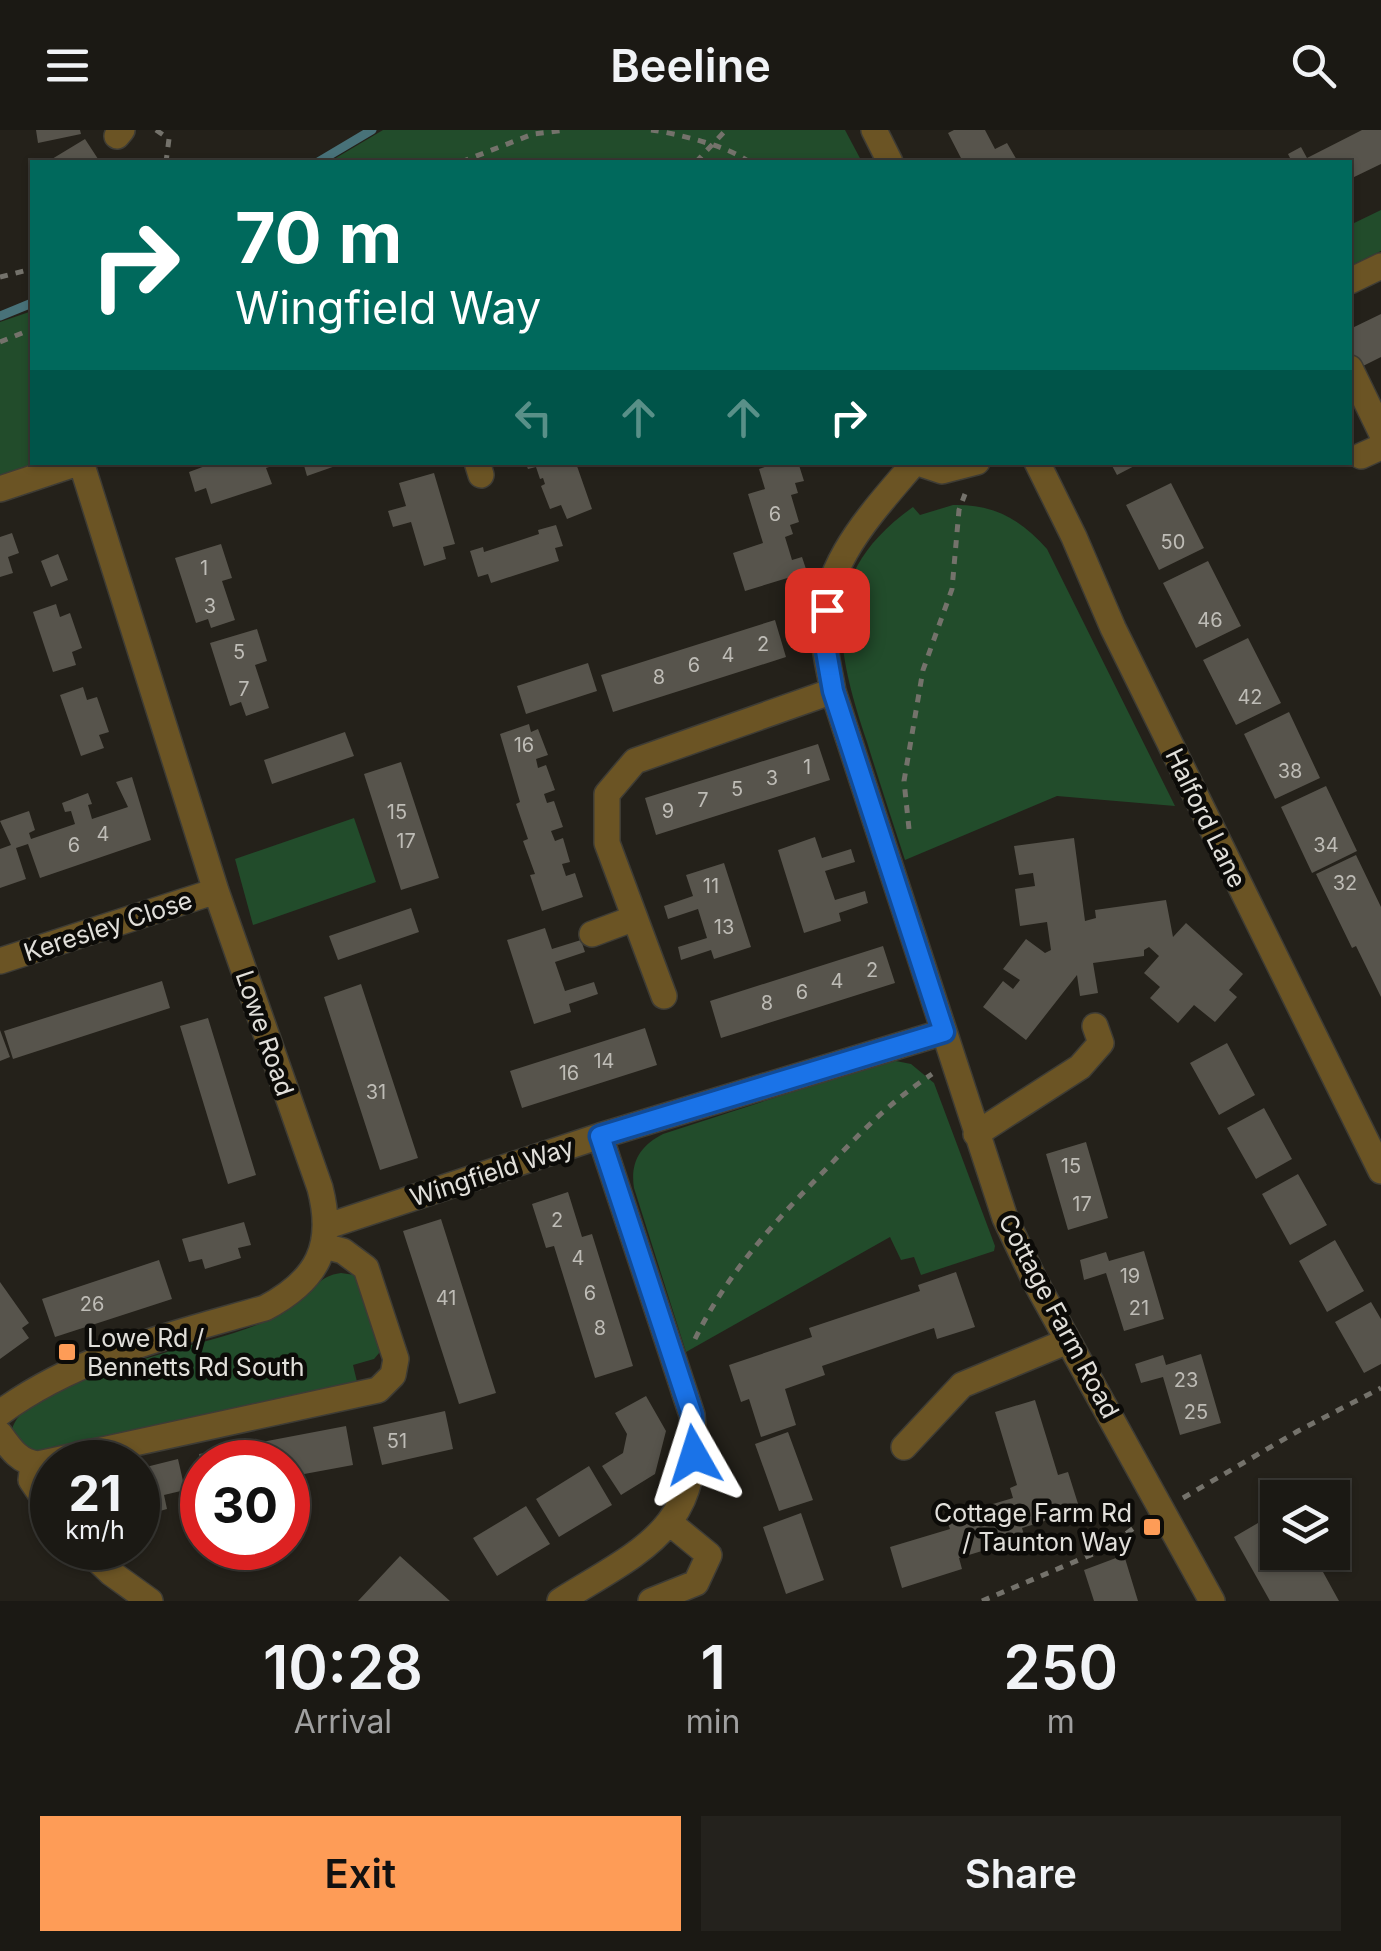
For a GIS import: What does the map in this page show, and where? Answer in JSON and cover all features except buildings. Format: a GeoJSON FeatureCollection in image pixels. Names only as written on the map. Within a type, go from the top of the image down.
{"type":"FeatureCollection","features":[{"type":"Feature","properties":{"kind":"street"},"geometry":{"type":"LineString","coordinates":[[874,130],[889,160]]}},
{"type":"Feature","properties":{"kind":"street"},"geometry":{"type":"LineString","coordinates":[[1352,280],[1381,266]]}},
{"type":"Feature","properties":{"kind":"street"},"geometry":{"type":"LineString","coordinates":[[1352,372],[1381,432]]}},
{"type":"Feature","properties":{"kind":"street"},"geometry":{"type":"LineString","coordinates":[[0,489],[72,465]]}},
{"type":"Feature","properties":{"kind":"street","name":"Lowe Road"},"geometry":{"type":"LineString","coordinates":[[82,465],[216,891],[320,1188],[326,1236]]}},
{"type":"Feature","properties":{"kind":"street","name":"Cottage Farm Road"},"geometry":{"type":"LineString","coordinates":[[913,465],[852,538],[830,588],[823,634],[833,691],[1012,1234],[1212,1601]]}},
{"type":"Feature","properties":{"kind":"street"},"geometry":{"type":"LineString","coordinates":[[925,465],[942,470],[964,465]]}},
{"type":"Feature","properties":{"kind":"street","name":"Halford Lane"},"geometry":{"type":"LineString","coordinates":[[1038,465],[1122,646],[1381,1172]]}},
{"type":"Feature","properties":{"kind":"street"},"geometry":{"type":"LineString","coordinates":[[664,996],[607,844],[607,794],[635,761],[833,691]]}},
{"type":"Feature","properties":{"kind":"street","name":"Keresley Close"},"geometry":{"type":"LineString","coordinates":[[0,961],[216,891]]}},
{"type":"Feature","properties":{"kind":"street"},"geometry":{"type":"LineString","coordinates":[[592,934],[635,918]]}},
{"type":"Feature","properties":{"kind":"street"},"geometry":{"type":"LineString","coordinates":[[976,1134],[1080,1068],[1101,1043],[1096,1026]]}},
{"type":"Feature","properties":{"kind":"street","name":"Wingfield Way"},"geometry":{"type":"LineString","coordinates":[[326,1236],[600,1136],[944,1032]]}},
{"type":"Feature","properties":{"kind":"street"},"geometry":{"type":"LineString","coordinates":[[576,1596],[644,1548],[670,1523],[691,1477],[694,1455],[692,1415],[600,1136]]}},
{"type":"Feature","properties":{"kind":"street"},"geometry":{"type":"LineString","coordinates":[[0,1412],[44,1382],[75,1368],[265,1308],[296,1289],[315,1266],[326,1236],[366,1268],[394,1348],[396,1368],[386,1384],[378,1390],[145,1440]]}},
{"type":"Feature","properties":{"kind":"street"},"geometry":{"type":"LineString","coordinates":[[904,1447],[962,1385],[1068,1341]]}},
{"type":"Feature","properties":{"kind":"street"},"geometry":{"type":"LineString","coordinates":[[0,1434],[18,1457],[30,1463]]}},
{"type":"Feature","properties":{"kind":"street"},"geometry":{"type":"LineString","coordinates":[[651,1601],[696,1583],[708,1556],[670,1523]]}},
{"type":"Feature","properties":{"kind":"street"},"geometry":{"type":"LineString","coordinates":[[111,1570],[150,1601]]}},
{"type":"Feature","properties":{"kind":"path"},"geometry":{"type":"LineString","coordinates":[[156,130],[169,139],[166,160]]}},
{"type":"Feature","properties":{"kind":"path"},"geometry":{"type":"LineString","coordinates":[[467,160],[536,132],[566,130]]}},
{"type":"Feature","properties":{"kind":"path"},"geometry":{"type":"LineString","coordinates":[[650,130],[712,146],[747,160]]}},
{"type":"Feature","properties":{"kind":"path"},"geometry":{"type":"LineString","coordinates":[[698,160],[726,130]]}},
{"type":"Feature","properties":{"kind":"path"},"geometry":{"type":"LineString","coordinates":[[0,277],[30,270]]}},
{"type":"Feature","properties":{"kind":"path"},"geometry":{"type":"LineString","coordinates":[[0,342],[30,330]]}},
{"type":"Feature","properties":{"kind":"path"},"geometry":{"type":"LineString","coordinates":[[910,839],[904,781],[923,670],[952,589],[959,510],[966,492]]}},
{"type":"Feature","properties":{"kind":"path"},"geometry":{"type":"LineString","coordinates":[[678,1373],[739,1265],[797,1198],[892,1101],[935,1072],[955,1065]]}},
{"type":"Feature","properties":{"kind":"green space"},"geometry":{"type":"Polygon","coordinates":[[[383,130],[845,130],[861,160],[332,160],[383,130]]]}},
{"type":"Feature","properties":{"kind":"green space"},"geometry":{"type":"Polygon","coordinates":[[[1381,210],[1381,251],[1352,265],[1352,224],[1381,210]]]}},
{"type":"Feature","properties":{"kind":"green space"},"geometry":{"type":"Polygon","coordinates":[[[30,312],[30,465],[36,465],[0,476],[0,322],[30,312]]]}},
{"type":"Feature","properties":{"kind":"green space"},"geometry":{"type":"Polygon","coordinates":[[[953,505],[981,507],[1005,515],[1047,549],[1175,806],[1057,796],[905,860],[847,674],[843,614],[849,585],[862,558],[883,532],[913,507],[920,515],[953,505]]]}},
{"type":"Feature","properties":{"kind":"green space"},"geometry":{"type":"Polygon","coordinates":[[[354,818],[376,882],[253,925],[235,859],[354,818]]]}},
{"type":"Feature","properties":{"kind":"green space"},"geometry":{"type":"Polygon","coordinates":[[[891,1060],[911,1064],[934,1083],[994,1251],[921,1275],[914,1257],[901,1260],[890,1237],[686,1352],[634,1188],[635,1163],[643,1150],[663,1134],[891,1060]]]}},
{"type":"Feature","properties":{"kind":"green space"},"geometry":{"type":"Polygon","coordinates":[[[333,1275],[355,1275],[385,1346],[374,1359],[353,1365],[358,1386],[101,1440],[30,1440],[30,1455],[12,1430],[20,1416],[56,1391],[105,1371],[268,1320],[298,1303],[333,1275]]]}},
{"type":"Feature","properties":{"kind":"waterway"},"geometry":{"type":"LineString","coordinates":[[321,160],[372,130]]}},
{"type":"Feature","properties":{"kind":"waterway"},"geometry":{"type":"LineString","coordinates":[[0,316],[30,304]]}},
{"type":"Feature","properties":{"kind":"place","name":"Lowe Rd / Bennetts Rd South"},"geometry":{"type":"Point","coordinates":[67,1352]}},
{"type":"Feature","properties":{"kind":"place","name":"Cottage Farm Rd / Taunton Way"},"geometry":{"type":"Point","coordinates":[1152,1527]}},
{"type":"Feature","properties":{"kind":"route"},"geometry":{"type":"LineString","coordinates":[[694,1455],[692,1415],[600,1136],[944,1032],[833,691],[823,634],[827,610]]}}]}
